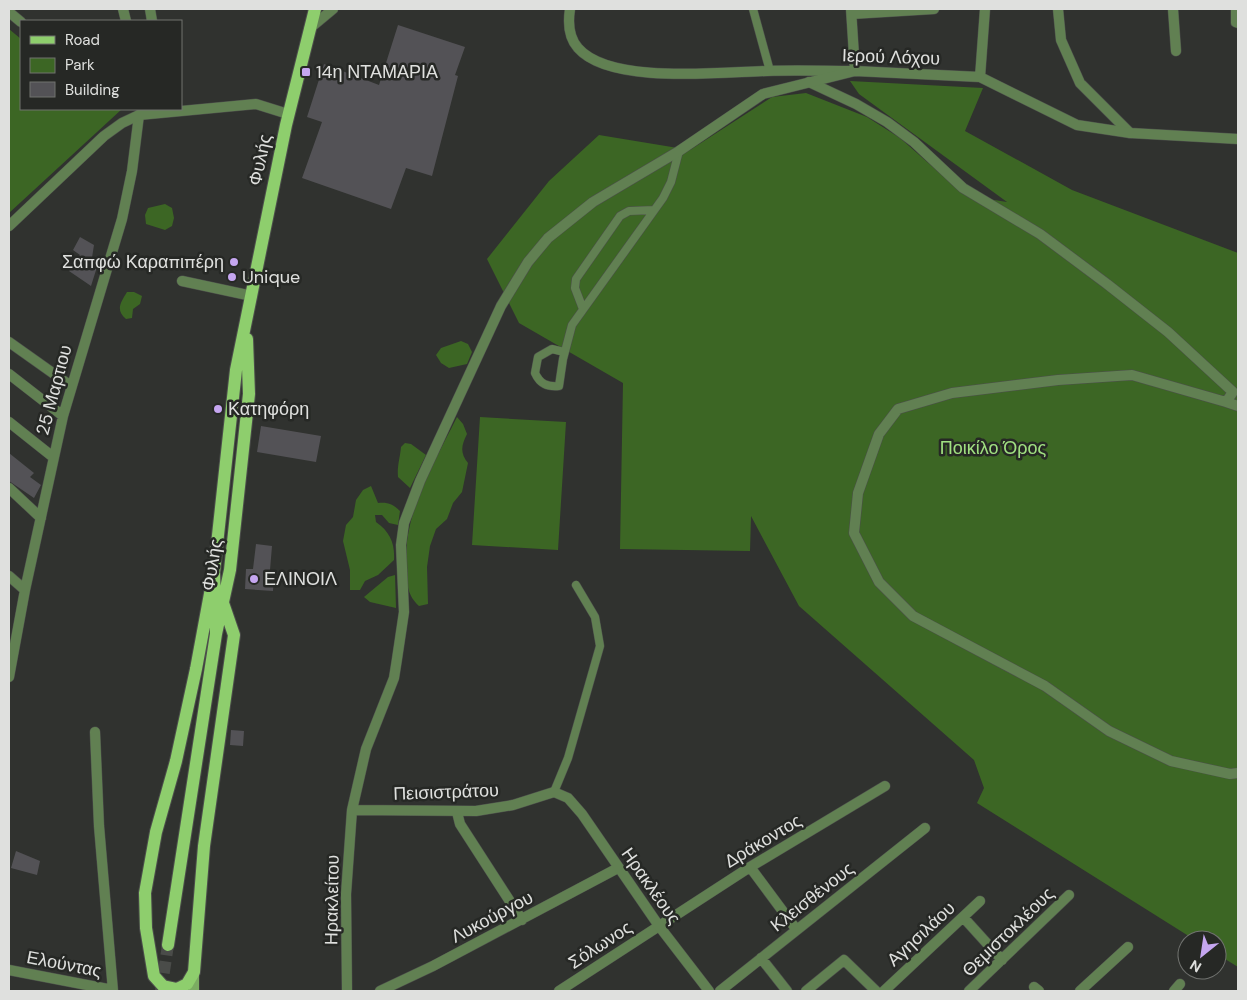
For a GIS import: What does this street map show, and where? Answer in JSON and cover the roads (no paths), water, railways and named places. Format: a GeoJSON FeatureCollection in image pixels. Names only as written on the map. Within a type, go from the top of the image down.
{"type":"FeatureCollection","features":[{"type":"Feature","properties":{"kind":"main road","name":"Φυλής"},"geometry":{"type":"LineString","coordinates":[[216,634],[214,572],[233,392],[288,114],[315,9]]}},
{"type":"Feature","properties":{"kind":"main road","name":"Φυλής"},"geometry":{"type":"LineString","coordinates":[[168,945],[216,634],[230,570],[249,394],[246,320]]}},
{"type":"Feature","properties":{"kind":"main road"},"geometry":{"type":"LineString","coordinates":[[158,991],[146,928],[146,877],[196,669],[214,572]]}},
{"type":"Feature","properties":{"kind":"main road"},"geometry":{"type":"LineString","coordinates":[[194,991],[204,846],[234,635],[223,604]]}},
{"type":"Feature","properties":{"kind":"main road"},"geometry":{"type":"LineString","coordinates":[[154,976],[164,986],[177,990],[187,984],[194,972]]}},
{"type":"Feature","properties":{"kind":"street"},"geometry":{"type":"LineString","coordinates":[[309,29],[333,9]]}},
{"type":"Feature","properties":{"kind":"street","name":"Ιερού Λόχου"},"geometry":{"type":"LineString","coordinates":[[570,9],[568,27],[578,48],[598,62],[628,71],[667,74],[855,71],[980,77],[1077,125],[1130,133],[1238,139]]}},
{"type":"Feature","properties":{"kind":"street"},"geometry":{"type":"LineString","coordinates":[[855,71],[851,11],[934,9]]}},
{"type":"Feature","properties":{"kind":"street"},"geometry":{"type":"LineString","coordinates":[[980,77],[985,9]]}},
{"type":"Feature","properties":{"kind":"street"},"geometry":{"type":"LineString","coordinates":[[1058,9],[1061,40],[1080,84],[1130,133]]}},
{"type":"Feature","properties":{"kind":"street"},"geometry":{"type":"LineString","coordinates":[[1173,9],[1176,51]]}},
{"type":"Feature","properties":{"kind":"street"},"geometry":{"type":"LineString","coordinates":[[9,12],[20,21]]}},
{"type":"Feature","properties":{"kind":"street","name":"Ηρακλείτου"},"geometry":{"type":"LineString","coordinates":[[347,991],[346,894],[352,810],[366,749],[396,668],[404,612],[400,545],[404,523],[420,481],[501,306],[528,262],[548,238],[593,202],[679,151],[763,94],[855,71]]}},
{"type":"Feature","properties":{"kind":"street"},"geometry":{"type":"LineString","coordinates":[[809,82],[856,104],[887,122],[914,142],[963,188],[1040,234],[1107,284],[1168,332],[1212,371],[1233,392],[1226,402]]}},
{"type":"Feature","properties":{"kind":"street"},"geometry":{"type":"LineString","coordinates":[[182,110],[256,104],[288,114]]}},
{"type":"Feature","properties":{"kind":"street"},"geometry":{"type":"LineString","coordinates":[[9,226],[104,136],[122,122],[139,112],[179,110]]}},
{"type":"Feature","properties":{"kind":"street","name":"25 Μαρτιου"},"geometry":{"type":"LineString","coordinates":[[9,677],[25,590],[63,416],[122,219],[132,171],[139,112]]}},
{"type":"Feature","properties":{"kind":"street"},"geometry":{"type":"LineString","coordinates":[[182,282],[252,296]]}},
{"type":"Feature","properties":{"kind":"street"},"geometry":{"type":"LineString","coordinates":[[9,342],[71,386]]}},
{"type":"Feature","properties":{"kind":"street"},"geometry":{"type":"LineString","coordinates":[[9,374],[63,416]]}},
{"type":"Feature","properties":{"kind":"street"},"geometry":{"type":"LineString","coordinates":[[1238,406],[1132,375],[1058,380],[952,393],[898,409],[879,434],[858,493],[854,533],[880,582],[913,616],[1045,686],[1108,731],[1171,761],[1230,774],[1238,773]]}},
{"type":"Feature","properties":{"kind":"street"},"geometry":{"type":"LineString","coordinates":[[9,422],[53,457]]}},
{"type":"Feature","properties":{"kind":"street"},"geometry":{"type":"LineString","coordinates":[[9,488],[41,518]]}},
{"type":"Feature","properties":{"kind":"street"},"geometry":{"type":"LineString","coordinates":[[9,576],[25,590]]}},
{"type":"Feature","properties":{"kind":"street"},"geometry":{"type":"LineString","coordinates":[[95,732],[98,826],[113,991]]}},
{"type":"Feature","properties":{"kind":"street","name":"Δράκοντος"},"geometry":{"type":"LineString","coordinates":[[659,926],[750,867],[885,786]]}},
{"type":"Feature","properties":{"kind":"street","name":"Πεισιστράτου"},"geometry":{"type":"LineString","coordinates":[[352,810],[457,812],[513,805],[554,792]]}},
{"type":"Feature","properties":{"kind":"street","name":"Ηρακλέους"},"geometry":{"type":"LineString","coordinates":[[554,792],[568,798],[582,814],[659,926],[709,991]]}},
{"type":"Feature","properties":{"kind":"street"},"geometry":{"type":"LineString","coordinates":[[457,812],[460,824],[522,920]]}},
{"type":"Feature","properties":{"kind":"street","name":"Κλεισθένους"},"geometry":{"type":"LineString","coordinates":[[720,991],[925,828]]}},
{"type":"Feature","properties":{"kind":"street"},"geometry":{"type":"LineString","coordinates":[[750,867],[796,929]]}},
{"type":"Feature","properties":{"kind":"street","name":"Λυκούργου"},"geometry":{"type":"LineString","coordinates":[[380,991],[433,966],[618,868]]}},
{"type":"Feature","properties":{"kind":"street","name":"Θεμιστοκλέους"},"geometry":{"type":"LineString","coordinates":[[969,991],[1069,896]]}},
{"type":"Feature","properties":{"kind":"street","name":"Αγησιλάου"},"geometry":{"type":"LineString","coordinates":[[884,991],[980,901]]}},
{"type":"Feature","properties":{"kind":"street"},"geometry":{"type":"LineString","coordinates":[[963,917],[1002,960]]}},
{"type":"Feature","properties":{"kind":"street","name":"Σόλωνος"},"geometry":{"type":"LineString","coordinates":[[559,991],[659,926]]}},
{"type":"Feature","properties":{"kind":"street"},"geometry":{"type":"LineString","coordinates":[[1080,991],[1128,947]]}},
{"type":"Feature","properties":{"kind":"street"},"geometry":{"type":"LineString","coordinates":[[761,958],[787,991]]}},
{"type":"Feature","properties":{"kind":"street"},"geometry":{"type":"LineString","coordinates":[[806,991],[844,960],[876,991]]}},
{"type":"Feature","properties":{"kind":"street","name":"Ελούντας"},"geometry":{"type":"LineString","coordinates":[[9,970],[113,991]]}},
{"type":"Feature","properties":{"kind":"lane"},"geometry":{"type":"LineString","coordinates":[[753,9],[770,71]]}},
{"type":"Feature","properties":{"kind":"lane"},"geometry":{"type":"LineString","coordinates":[[1235,9],[1234,23],[1238,24]]}},
{"type":"Feature","properties":{"kind":"lane"},"geometry":{"type":"LineString","coordinates":[[564,352],[552,349],[538,357],[535,373],[541,382],[551,387],[559,386],[564,352],[572,325],[654,210],[671,182],[679,151]]}},
{"type":"Feature","properties":{"kind":"lane"},"geometry":{"type":"LineString","coordinates":[[584,309],[575,288],[576,279],[620,216],[629,212],[654,210]]}},
{"type":"Feature","properties":{"kind":"lane"},"geometry":{"type":"LineString","coordinates":[[554,792],[568,758],[600,646],[595,617],[576,585]]}},
{"type":"Feature","properties":{"kind":"tunnel"},"geometry":{"type":"LineString","coordinates":[[161,991],[168,945]]}},
{"type":"Feature","properties":{"kind":"place","name":"14η ΝΤΑΜΑΡΙΑ"},"geometry":{"type":"Point","coordinates":[306,72]}},
{"type":"Feature","properties":{"kind":"place","name":"Σαπφώ Καραπιπέρη"},"geometry":{"type":"Point","coordinates":[234,262]}},
{"type":"Feature","properties":{"kind":"place","name":"Unique"},"geometry":{"type":"Point","coordinates":[232,277]}},
{"type":"Feature","properties":{"kind":"place","name":"Κατηφόρη"},"geometry":{"type":"Point","coordinates":[218,409]}},
{"type":"Feature","properties":{"kind":"place","name":"ΕΛΙΝΟΙΛ"},"geometry":{"type":"Point","coordinates":[254,579]}},
{"type":"Feature","properties":{"kind":"park label","name":"Ποικίλο Όρος"},"geometry":{"type":"Point","coordinates":[993,448]}}]}
